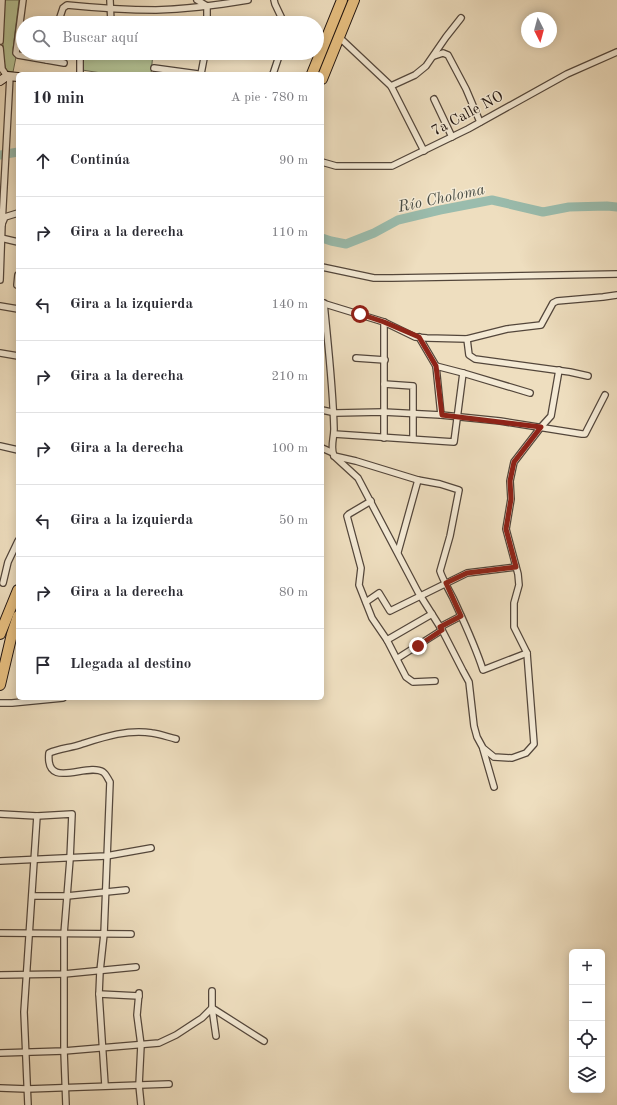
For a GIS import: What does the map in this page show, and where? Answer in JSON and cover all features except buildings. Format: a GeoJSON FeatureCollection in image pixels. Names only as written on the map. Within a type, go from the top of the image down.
{"type":"FeatureCollection","features":[{"type":"Feature","properties":{"kind":"highway"},"geometry":{"type":"LineString","coordinates":[[324,44],[342,0]]}},
{"type":"Feature","properties":{"kind":"highway"},"geometry":{"type":"LineString","coordinates":[[324,74],[354,0]]}},
{"type":"Feature","properties":{"kind":"highway"},"geometry":{"type":"LineString","coordinates":[[313,72],[318,60]]}},
{"type":"Feature","properties":{"kind":"highway"},"geometry":{"type":"LineString","coordinates":[[0,634],[3,617],[16,594]]}},
{"type":"Feature","properties":{"kind":"highway"},"geometry":{"type":"LineString","coordinates":[[0,685],[15,634]]}},
{"type":"Feature","properties":{"kind":"street"},"geometry":{"type":"LineString","coordinates":[[0,42],[2,0]]}},
{"type":"Feature","properties":{"kind":"street"},"geometry":{"type":"LineString","coordinates":[[21,16],[23,0]]}},
{"type":"Feature","properties":{"kind":"street"},"geometry":{"type":"LineString","coordinates":[[110,0],[110,16]]}},
{"type":"Feature","properties":{"kind":"street"},"geometry":{"type":"LineString","coordinates":[[196,0],[211,4]]}},
{"type":"Feature","properties":{"kind":"street"},"geometry":{"type":"LineString","coordinates":[[60,16],[63,8],[67,5],[110,9],[158,10],[248,0]]}},
{"type":"Feature","properties":{"kind":"street"},"geometry":{"type":"LineString","coordinates":[[274,0],[281,16]]}},
{"type":"Feature","properties":{"kind":"street"},"geometry":{"type":"LineString","coordinates":[[208,16],[211,4]]}},
{"type":"Feature","properties":{"kind":"street"},"geometry":{"type":"LineString","coordinates":[[391,86],[416,75],[432,58],[461,18]]}},
{"type":"Feature","properties":{"kind":"street"},"geometry":{"type":"LineString","coordinates":[[339,37],[391,86],[424,151]]}},
{"type":"Feature","properties":{"kind":"street"},"geometry":{"type":"LineString","coordinates":[[0,48],[2,69],[9,78],[1,223],[0,280]]}},
{"type":"Feature","properties":{"kind":"street"},"geometry":{"type":"LineString","coordinates":[[432,58],[443,52],[448,55],[466,89],[480,122]]}},
{"type":"Feature","properties":{"kind":"street","name":"7a Calle NO"},"geometry":{"type":"LineString","coordinates":[[324,163],[336,166],[388,167],[452,137],[567,74],[617,52]]}},
{"type":"Feature","properties":{"kind":"street"},"geometry":{"type":"LineString","coordinates":[[47,60],[64,64]]}},
{"type":"Feature","properties":{"kind":"street"},"geometry":{"type":"LineString","coordinates":[[80,60],[80,72]]}},
{"type":"Feature","properties":{"kind":"street"},"geometry":{"type":"LineString","coordinates":[[200,72],[203,60]]}},
{"type":"Feature","properties":{"kind":"street"},"geometry":{"type":"LineString","coordinates":[[274,72],[278,60]]}},
{"type":"Feature","properties":{"kind":"street"},"geometry":{"type":"LineString","coordinates":[[154,68],[185,72]]}},
{"type":"Feature","properties":{"kind":"street"},"geometry":{"type":"LineString","coordinates":[[434,99],[452,137]]}},
{"type":"Feature","properties":{"kind":"street"},"geometry":{"type":"LineString","coordinates":[[1,223],[5,217],[16,214]]}},
{"type":"Feature","properties":{"kind":"street"},"geometry":{"type":"LineString","coordinates":[[1,238],[16,242]]}},
{"type":"Feature","properties":{"kind":"street"},"geometry":{"type":"LineString","coordinates":[[324,267],[374,278],[617,274]]}},
{"type":"Feature","properties":{"kind":"street"},"geometry":{"type":"LineString","coordinates":[[324,303],[384,322],[419,337],[467,339],[507,329],[541,325],[553,303],[557,301],[617,295]]}},
{"type":"Feature","properties":{"kind":"street"},"geometry":{"type":"LineString","coordinates":[[0,306],[16,309]]}},
{"type":"Feature","properties":{"kind":"street"},"geometry":{"type":"LineString","coordinates":[[324,314],[333,412],[333,454],[358,478],[420,596],[441,629],[469,682],[474,726],[477,737],[483,748],[494,786]]}},
{"type":"Feature","properties":{"kind":"street"},"geometry":{"type":"LineString","coordinates":[[384,322],[384,438]]}},
{"type":"Feature","properties":{"kind":"street"},"geometry":{"type":"LineString","coordinates":[[419,337],[436,366],[442,415]]}},
{"type":"Feature","properties":{"kind":"street"},"geometry":{"type":"LineString","coordinates":[[467,339],[469,355],[475,359],[559,370],[588,376]]}},
{"type":"Feature","properties":{"kind":"street"},"geometry":{"type":"LineString","coordinates":[[0,353],[16,356]]}},
{"type":"Feature","properties":{"kind":"street"},"geometry":{"type":"LineString","coordinates":[[356,358],[385,360]]}},
{"type":"Feature","properties":{"kind":"street"},"geometry":{"type":"LineString","coordinates":[[436,366],[530,393]]}},
{"type":"Feature","properties":{"kind":"street"},"geometry":{"type":"LineString","coordinates":[[483,748],[494,757],[512,758],[526,753],[534,744],[527,653],[514,627],[514,603],[519,585],[518,574],[506,529],[511,499],[510,481],[514,462],[551,416],[559,370]]}},
{"type":"Feature","properties":{"kind":"street"},"geometry":{"type":"LineString","coordinates":[[334,434],[454,442],[463,373]]}},
{"type":"Feature","properties":{"kind":"street"},"geometry":{"type":"LineString","coordinates":[[384,384],[413,386],[413,439]]}},
{"type":"Feature","properties":{"kind":"street"},"geometry":{"type":"LineString","coordinates":[[324,410],[348,413],[362,411],[414,412],[457,416],[585,434],[605,395]]}},
{"type":"Feature","properties":{"kind":"street"},"geometry":{"type":"LineString","coordinates":[[0,446],[16,450]]}},
{"type":"Feature","properties":{"kind":"street"},"geometry":{"type":"LineString","coordinates":[[324,449],[356,462],[459,490],[450,536],[440,571],[441,575],[478,654],[483,670],[527,653]]}},
{"type":"Feature","properties":{"kind":"street"},"geometry":{"type":"LineString","coordinates":[[398,552],[418,480]]}},
{"type":"Feature","properties":{"kind":"street"},"geometry":{"type":"LineString","coordinates":[[371,501],[347,516],[361,568],[359,585],[372,618],[398,658],[406,677],[413,682],[435,681]]}},
{"type":"Feature","properties":{"kind":"street"},"geometry":{"type":"LineString","coordinates":[[3,583],[8,562],[16,545]]}},
{"type":"Feature","properties":{"kind":"street"},"geometry":{"type":"LineString","coordinates":[[366,602],[379,593],[390,611],[467,573],[516,567]]}},
{"type":"Feature","properties":{"kind":"street"},"geometry":{"type":"LineString","coordinates":[[387,640],[432,614]]}},
{"type":"Feature","properties":{"kind":"street"},"geometry":{"type":"LineString","coordinates":[[398,658],[461,616]]}},
{"type":"Feature","properties":{"kind":"street"},"geometry":{"type":"LineString","coordinates":[[0,703],[12,704],[47,700]]}},
{"type":"Feature","properties":{"kind":"street"},"geometry":{"type":"LineString","coordinates":[[105,1085],[100,971],[104,934],[110,782],[108,777],[103,772],[95,770],[64,774],[58,773],[52,768],[48,761],[49,753],[108,736],[139,732],[153,733],[176,739]]}},
{"type":"Feature","properties":{"kind":"street"},"geometry":{"type":"LineString","coordinates":[[0,814],[37,816],[72,814],[64,934],[64,1050],[66,1105]]}},
{"type":"Feature","properties":{"kind":"street"},"geometry":{"type":"LineString","coordinates":[[28,1105],[24,1018],[37,816]]}},
{"type":"Feature","properties":{"kind":"street"},"geometry":{"type":"LineString","coordinates":[[0,862],[106,856],[151,848]]}},
{"type":"Feature","properties":{"kind":"street"},"geometry":{"type":"LineString","coordinates":[[32,896],[67,896],[126,890]]}},
{"type":"Feature","properties":{"kind":"street"},"geometry":{"type":"LineString","coordinates":[[0,933],[131,934]]}},
{"type":"Feature","properties":{"kind":"street"},"geometry":{"type":"LineString","coordinates":[[0,975],[64,974],[136,967]]}},
{"type":"Feature","properties":{"kind":"street"},"geometry":{"type":"LineString","coordinates":[[212,991],[212,1008],[216,1036]]}},
{"type":"Feature","properties":{"kind":"street"},"geometry":{"type":"LineString","coordinates":[[100,994],[139,995],[137,1015],[140,1045],[139,1085],[141,1105]]}},
{"type":"Feature","properties":{"kind":"street"},"geometry":{"type":"LineString","coordinates":[[0,1053],[159,1043],[176,1035],[202,1018],[212,1008]]}},
{"type":"Feature","properties":{"kind":"street"},"geometry":{"type":"LineString","coordinates":[[212,1008],[264,1042]]}},
{"type":"Feature","properties":{"kind":"street"},"geometry":{"type":"LineString","coordinates":[[0,1088],[27,1089],[105,1085],[169,1084]]}},
{"type":"Feature","properties":{"kind":"green space"},"geometry":{"type":"Polygon","coordinates":[[[5,0],[19,0],[13,49],[14,56],[16,57],[13,72],[7,71],[5,65],[3,37],[5,0]]]}},
{"type":"Feature","properties":{"kind":"green space"},"geometry":{"type":"Polygon","coordinates":[[[83,60],[152,60],[151,72],[95,72],[82,70],[83,60]]]}},
{"type":"Feature","properties":{"kind":"waterway","name":"Río Choloma"},"geometry":{"type":"LineString","coordinates":[[0,155],[16,152]]}},
{"type":"Feature","properties":{"kind":"waterway","name":"Río Choloma"},"geometry":{"type":"LineString","coordinates":[[324,239],[346,244],[374,233],[398,220],[492,200],[543,212],[569,207],[617,207]]}},
{"type":"Feature","properties":{"kind":"route"},"geometry":{"type":"LineString","coordinates":[[360,314],[384,322],[415,337],[419,337],[436,366],[442,415],[541,427],[514,462],[510,481],[511,499],[506,529],[516,567],[467,573],[446,583],[461,616],[440,627],[442,630],[418,646]]}}]}
